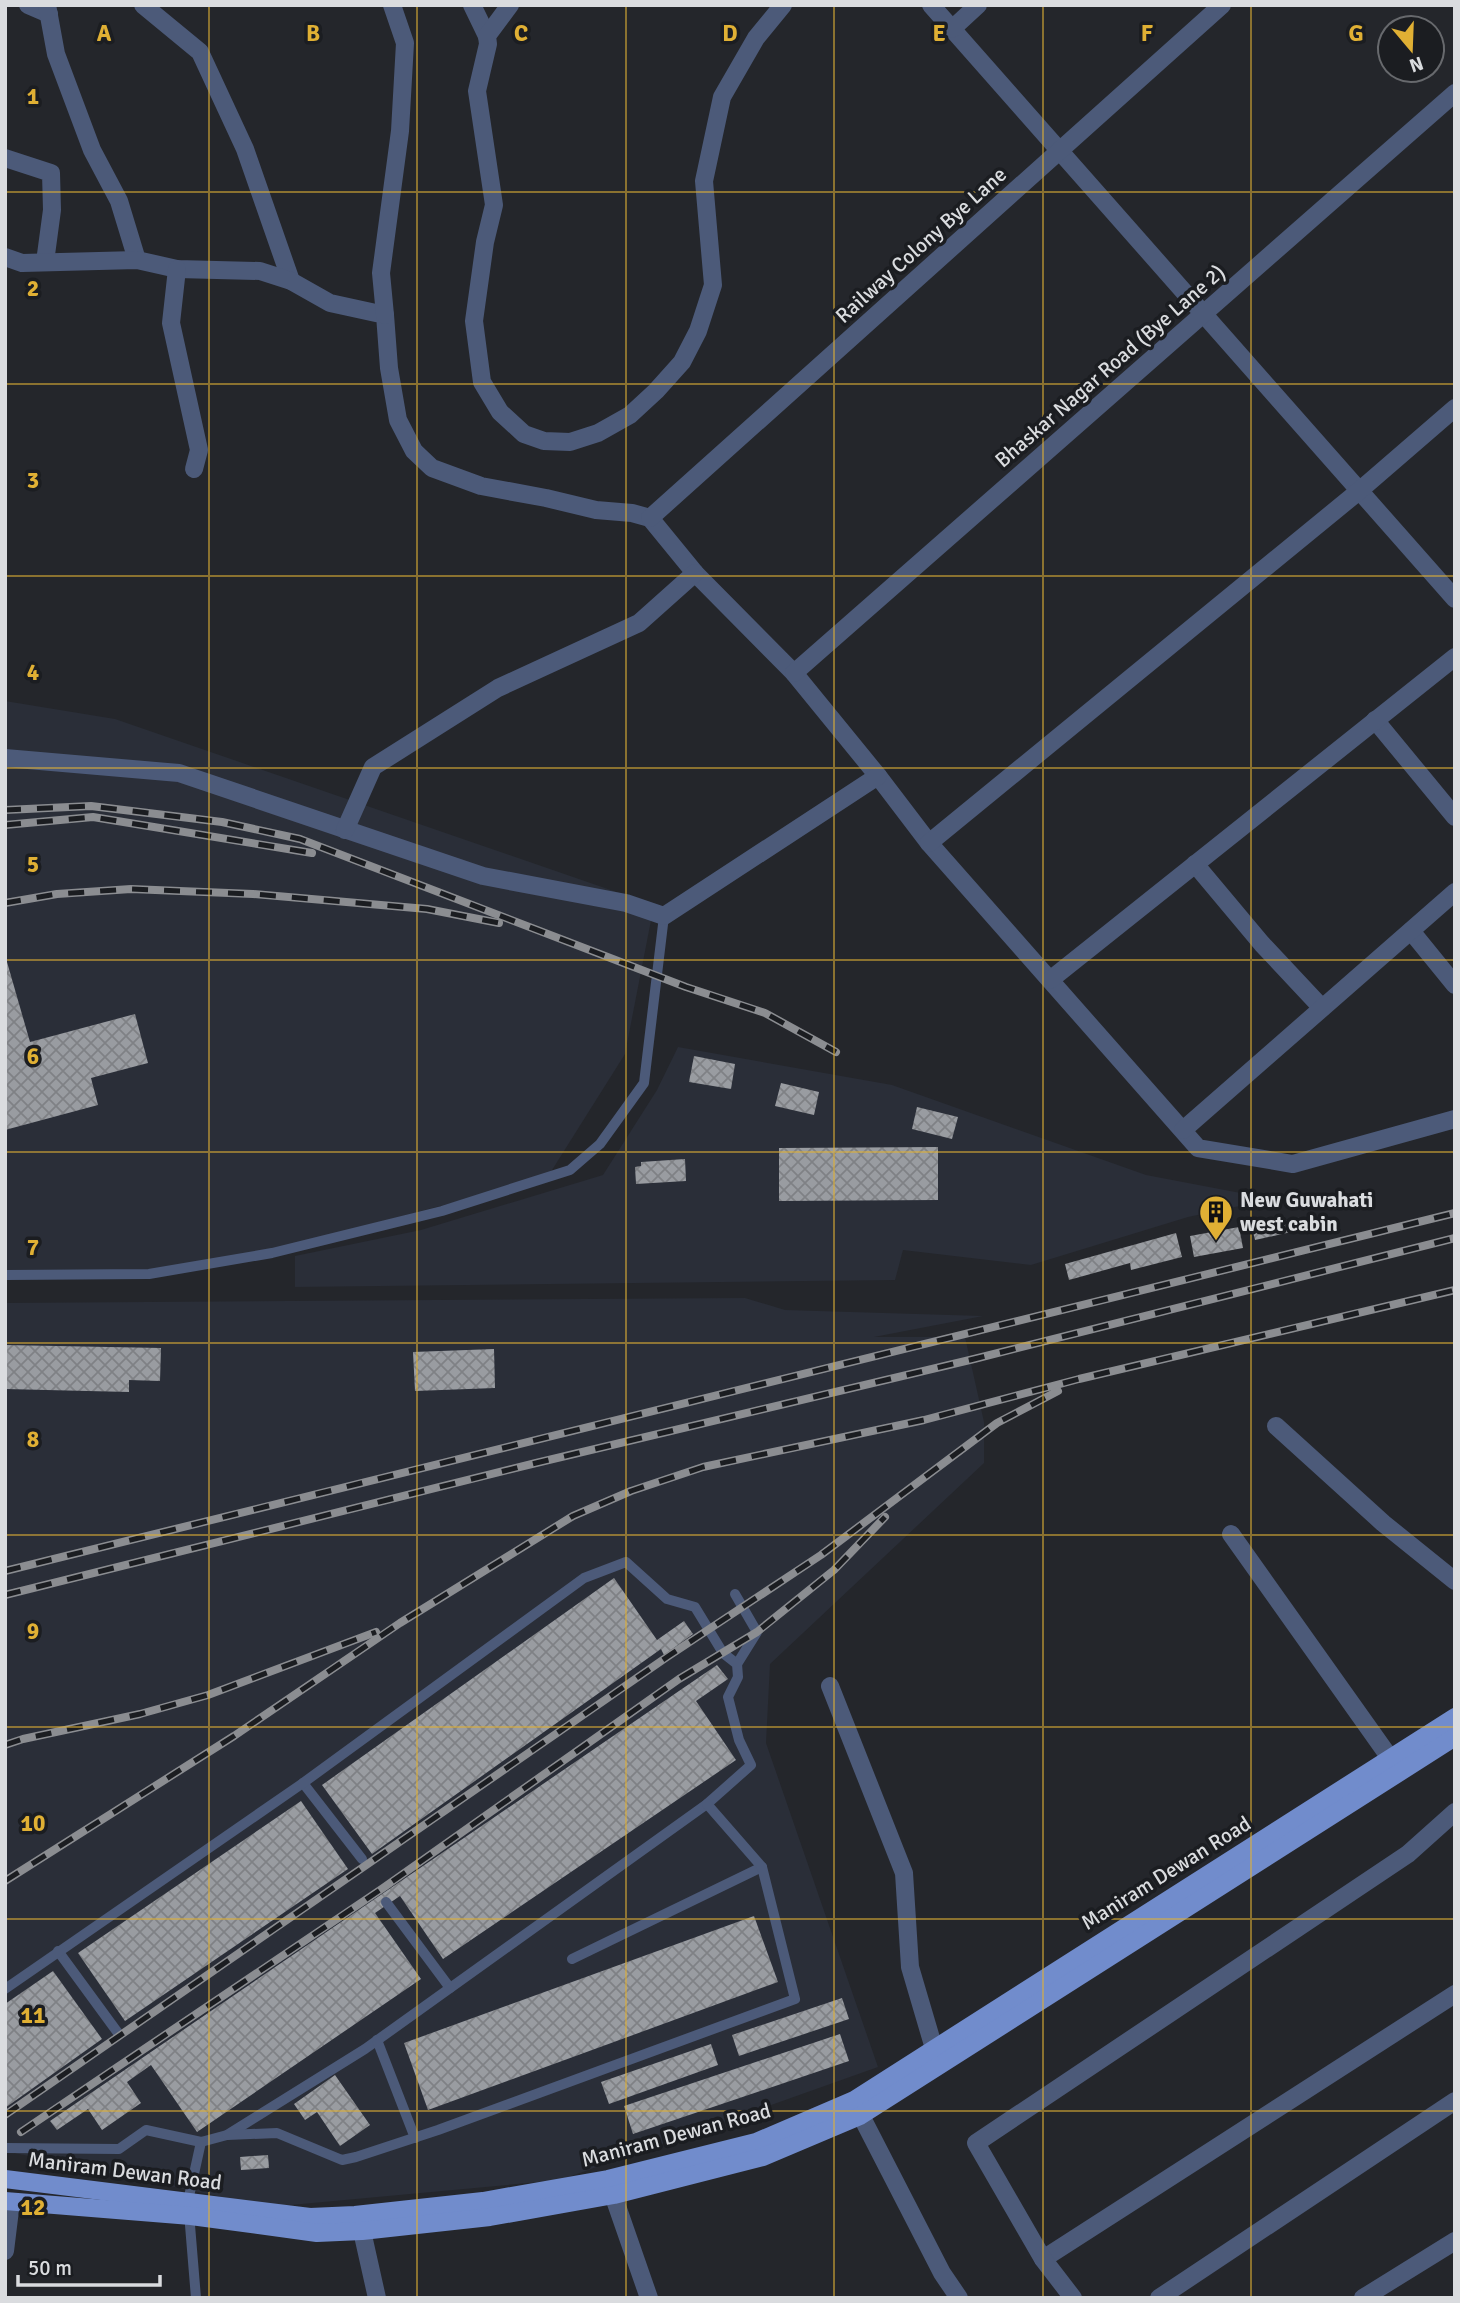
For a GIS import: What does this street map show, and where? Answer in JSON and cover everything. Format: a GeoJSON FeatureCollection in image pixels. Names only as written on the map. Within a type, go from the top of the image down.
{"type":"FeatureCollection","features":[{"type":"Feature","properties":{"kind":"main road","name":"Maniram Dewan Road"},"geometry":{"type":"LineString","coordinates":[[5,2179],[189,2208],[317,2233],[362,2231],[490,2217],[611,2187],[763,2157],[857,2108],[1455,1717]]}},
{"type":"Feature","properties":{"kind":"main road","name":"Maniram Dewan Road"},"geometry":{"type":"LineString","coordinates":[[936,2057],[1455,1737]]}},
{"type":"Feature","properties":{"kind":"main road","name":"Maniram Dewan Road"},"geometry":{"type":"LineString","coordinates":[[8,2201],[189,2208],[310,2217],[611,2187]]}},
{"type":"Feature","properties":{"kind":"street"},"geometry":{"type":"LineString","coordinates":[[28,5],[48,9],[56,54],[92,150],[119,201],[137,260]]}},
{"type":"Feature","properties":{"kind":"street"},"geometry":{"type":"LineString","coordinates":[[143,5],[200,52],[245,149],[291,281]]}},
{"type":"Feature","properties":{"kind":"street"},"geometry":{"type":"LineString","coordinates":[[392,5],[405,43],[400,131],[381,273],[389,368],[398,421],[414,451],[432,468],[481,486],[596,510],[632,513],[650,518],[695,573],[794,673],[929,843],[1198,1148],[1293,1164],[1455,1119]]}},
{"type":"Feature","properties":{"kind":"street"},"geometry":{"type":"LineString","coordinates":[[472,5],[487,36],[488,44],[477,90],[494,205],[485,242],[474,321],[482,382],[500,412],[524,434],[544,441],[570,442],[598,433],[630,415],[682,362],[698,331],[713,285],[704,181],[722,97],[756,38],[783,5]]}},
{"type":"Feature","properties":{"kind":"street"},"geometry":{"type":"LineString","coordinates":[[487,36],[510,5]]}},
{"type":"Feature","properties":{"kind":"street"},"geometry":{"type":"LineString","coordinates":[[931,5],[1455,600]]}},
{"type":"Feature","properties":{"kind":"street"},"geometry":{"type":"LineString","coordinates":[[952,29],[978,5]]}},
{"type":"Feature","properties":{"kind":"street","name":"Railway Colony Bye Lane"},"geometry":{"type":"LineString","coordinates":[[650,518],[1222,5]]}},
{"type":"Feature","properties":{"kind":"street","name":"Bhaskar Nagar Road (Bye Lane 2)"},"geometry":{"type":"LineString","coordinates":[[794,673],[1455,93]]}},
{"type":"Feature","properties":{"kind":"street"},"geometry":{"type":"LineString","coordinates":[[5,158],[51,173],[52,210],[45,262]]}},
{"type":"Feature","properties":{"kind":"street"},"geometry":{"type":"LineString","coordinates":[[5,257],[22,263],[137,260],[177,269],[260,271],[291,281],[330,303],[385,315]]}},
{"type":"Feature","properties":{"kind":"street"},"geometry":{"type":"LineString","coordinates":[[177,269],[172,323],[199,450],[194,469]]}},
{"type":"Feature","properties":{"kind":"street"},"geometry":{"type":"LineString","coordinates":[[929,843],[1359,491],[1455,408]]}},
{"type":"Feature","properties":{"kind":"street"},"geometry":{"type":"LineString","coordinates":[[345,830],[373,767],[498,688],[639,623],[695,573]]}},
{"type":"Feature","properties":{"kind":"street"},"geometry":{"type":"LineString","coordinates":[[1050,980],[1455,657]]}},
{"type":"Feature","properties":{"kind":"street"},"geometry":{"type":"LineString","coordinates":[[1375,720],[1455,817]]}},
{"type":"Feature","properties":{"kind":"street"},"geometry":{"type":"LineString","coordinates":[[5,758],[178,773],[483,876],[626,903],[664,916],[878,776]]}},
{"type":"Feature","properties":{"kind":"street"},"geometry":{"type":"LineString","coordinates":[[1195,864],[1262,944],[1322,1008]]}},
{"type":"Feature","properties":{"kind":"street"},"geometry":{"type":"LineString","coordinates":[[1183,1130],[1455,892]]}},
{"type":"Feature","properties":{"kind":"street"},"geometry":{"type":"LineString","coordinates":[[1411,931],[1455,985]]}},
{"type":"Feature","properties":{"kind":"street"},"geometry":{"type":"LineString","coordinates":[[1276,1426],[1383,1523],[1455,1581]]}},
{"type":"Feature","properties":{"kind":"street"},"geometry":{"type":"LineString","coordinates":[[1231,1534],[1390,1758]]}},
{"type":"Feature","properties":{"kind":"street"},"geometry":{"type":"LineString","coordinates":[[830,1686],[904,1873],[910,1967],[936,2057]]}},
{"type":"Feature","properties":{"kind":"street"},"geometry":{"type":"LineString","coordinates":[[1073,2298],[1044,2259],[976,2143],[1408,1854],[1455,1812]]}},
{"type":"Feature","properties":{"kind":"street"},"geometry":{"type":"LineString","coordinates":[[1044,2259],[1455,1994]]}},
{"type":"Feature","properties":{"kind":"street"},"geometry":{"type":"LineString","coordinates":[[1159,2298],[1455,2101]]}},
{"type":"Feature","properties":{"kind":"street"},"geometry":{"type":"LineString","coordinates":[[857,2108],[942,2273],[959,2298]]}},
{"type":"Feature","properties":{"kind":"street"},"geometry":{"type":"LineString","coordinates":[[611,2187],[649,2298]]}},
{"type":"Feature","properties":{"kind":"street"},"geometry":{"type":"LineString","coordinates":[[5,2251],[8,2201]]}},
{"type":"Feature","properties":{"kind":"street"},"geometry":{"type":"LineString","coordinates":[[362,2231],[377,2298]]}},
{"type":"Feature","properties":{"kind":"street"},"geometry":{"type":"LineString","coordinates":[[1363,2298],[1455,2241]]}},
{"type":"Feature","properties":{"kind":"lane"},"geometry":{"type":"LineString","coordinates":[[5,1275],[149,1274],[272,1253],[442,1211],[570,1170],[600,1144],[644,1083],[664,916]]}},
{"type":"Feature","properties":{"kind":"lane"},"geometry":{"type":"LineString","coordinates":[[5,1989],[303,1783],[584,1578],[626,1562],[667,1600],[695,1607],[723,1653],[737,1664]]}},
{"type":"Feature","properties":{"kind":"lane"},"geometry":{"type":"LineString","coordinates":[[227,2136],[377,2040],[707,1804],[751,1765],[739,1740],[728,1697],[738,1677],[737,1664],[757,1632],[735,1594]]}},
{"type":"Feature","properties":{"kind":"lane"},"geometry":{"type":"LineString","coordinates":[[303,1783],[362,1859]]}},
{"type":"Feature","properties":{"kind":"lane"},"geometry":{"type":"LineString","coordinates":[[5,2148],[119,2149],[146,2130],[201,2142],[227,2136],[276,2133],[342,2160],[415,2138],[795,1999],[762,1867],[707,1804]]}},
{"type":"Feature","properties":{"kind":"lane"},"geometry":{"type":"LineString","coordinates":[[572,1959],[762,1867]]}},
{"type":"Feature","properties":{"kind":"lane"},"geometry":{"type":"LineString","coordinates":[[386,1902],[450,1988]]}},
{"type":"Feature","properties":{"kind":"lane"},"geometry":{"type":"LineString","coordinates":[[58,1951],[118,2034]]}},
{"type":"Feature","properties":{"kind":"lane"},"geometry":{"type":"LineString","coordinates":[[377,2040],[415,2138]]}},
{"type":"Feature","properties":{"kind":"lane"},"geometry":{"type":"LineString","coordinates":[[196,2298],[189,2208],[201,2142]]}},
{"type":"Feature","properties":{"kind":"shaded area"},"geometry":{"type":"Polygon","coordinates":[[[5,701],[115,719],[654,905],[625,1054],[547,1178],[188,1272],[5,1274],[5,701]]]}},
{"type":"Feature","properties":{"kind":"shaded area"},"geometry":{"type":"Polygon","coordinates":[[[678,1047],[892,1085],[1146,1175],[1272,1199],[1188,1217],[1031,1265],[903,1250],[895,1280],[295,1287],[295,1256],[421,1230],[603,1175],[657,1090],[678,1047]]]}},
{"type":"Feature","properties":{"kind":"shaded area"},"geometry":{"type":"Polygon","coordinates":[[[745,1298],[785,1310],[983,1316],[874,1337],[965,1337],[984,1422],[984,1463],[770,1664],[766,1743],[878,2067],[560,2180],[269,2207],[5,2151],[5,1303],[745,1298]]]}},
{"type":"Feature","properties":{"kind":"building"},"geometry":{"type":"Polygon","coordinates":[[[5,955],[30,1042],[135,1014],[148,1063],[91,1078],[98,1105],[5,1130],[5,955]]]}},
{"type":"Feature","properties":{"kind":"building"},"geometry":{"type":"Polygon","coordinates":[[[694,1056],[735,1064],[731,1089],[689,1082],[694,1056]]]}},
{"type":"Feature","properties":{"kind":"building"},"geometry":{"type":"Polygon","coordinates":[[[781,1083],[819,1092],[814,1115],[775,1106],[781,1083]]]}},
{"type":"Feature","properties":{"kind":"building"},"geometry":{"type":"Polygon","coordinates":[[[917,1107],[958,1117],[952,1139],[912,1129],[917,1107]]]}},
{"type":"Feature","properties":{"kind":"building"},"geometry":{"type":"Polygon","coordinates":[[[938,1147],[938,1200],[779,1201],[779,1148],[938,1147]]]}},
{"type":"Feature","properties":{"kind":"building"},"geometry":{"type":"Polygon","coordinates":[[[685,1159],[686,1181],[636,1184],[635,1167],[641,1166],[641,1162],[685,1159]]]}},
{"type":"Feature","properties":{"kind":"building"},"geometry":{"type":"Polygon","coordinates":[[[1302,1217],[1305,1229],[1255,1240],[1252,1228],[1302,1217]]]}},
{"type":"Feature","properties":{"kind":"building","name":"New Guwahati west cabin"},"geometry":{"type":"Polygon","coordinates":[[[1239,1227],[1243,1248],[1194,1257],[1190,1236],[1239,1227]]]}},
{"type":"Feature","properties":{"kind":"building"},"geometry":{"type":"Polygon","coordinates":[[[1176,1233],[1182,1257],[1131,1270],[1130,1263],[1069,1280],[1065,1264],[1176,1233]]]}},
{"type":"Feature","properties":{"kind":"building"},"geometry":{"type":"Polygon","coordinates":[[[5,1345],[161,1348],[160,1381],[129,1380],[129,1392],[5,1389],[5,1345]]]}},
{"type":"Feature","properties":{"kind":"building"},"geometry":{"type":"Polygon","coordinates":[[[494,1349],[495,1388],[415,1391],[413,1352],[494,1349]]]}},
{"type":"Feature","properties":{"kind":"building"},"geometry":{"type":"Polygon","coordinates":[[[614,1578],[657,1640],[684,1621],[693,1634],[664,1655],[661,1649],[372,1854],[322,1785],[614,1578]]]}},
{"type":"Feature","properties":{"kind":"building"},"geometry":{"type":"Polygon","coordinates":[[[717,1665],[728,1679],[696,1701],[736,1760],[443,1959],[400,1896],[375,1913],[421,1979],[197,2132],[151,2065],[127,2082],[141,2103],[102,2130],[88,2109],[57,2130],[50,2121],[717,1665]]]}},
{"type":"Feature","properties":{"kind":"building"},"geometry":{"type":"Polygon","coordinates":[[[301,1801],[348,1869],[125,2021],[78,1953],[301,1801]]]}},
{"type":"Feature","properties":{"kind":"building"},"geometry":{"type":"Polygon","coordinates":[[[754,1916],[778,1982],[428,2110],[404,2043],[754,1916]]]}},
{"type":"Feature","properties":{"kind":"building"},"geometry":{"type":"Polygon","coordinates":[[[53,1971],[102,2039],[5,2108],[5,2004],[53,1971]]]}},
{"type":"Feature","properties":{"kind":"building"},"geometry":{"type":"Polygon","coordinates":[[[842,1998],[849,2019],[739,2056],[732,2035],[842,1998]]]}},
{"type":"Feature","properties":{"kind":"building"},"geometry":{"type":"Polygon","coordinates":[[[840,2034],[849,2061],[633,2134],[624,2106],[840,2034]]]}},
{"type":"Feature","properties":{"kind":"building"},"geometry":{"type":"Polygon","coordinates":[[[711,2044],[718,2065],[609,2104],[601,2082],[711,2044]]]}},
{"type":"Feature","properties":{"kind":"building"},"geometry":{"type":"Polygon","coordinates":[[[335,2075],[370,2125],[340,2146],[317,2112],[305,2120],[294,2104],[335,2075]]]}},
{"type":"Feature","properties":{"kind":"building"},"geometry":{"type":"Polygon","coordinates":[[[268,2155],[269,2168],[241,2170],[240,2157],[268,2155]]]}},
{"type":"Feature","properties":{"kind":"railway"},"geometry":{"type":"LineString","coordinates":[[5,810],[91,806],[222,822],[300,839],[686,987],[765,1013],[836,1052]]}},
{"type":"Feature","properties":{"kind":"railway"},"geometry":{"type":"LineString","coordinates":[[5,825],[93,817],[312,853]]}},
{"type":"Feature","properties":{"kind":"railway"},"geometry":{"type":"LineString","coordinates":[[5,903],[57,894],[131,889],[253,894],[427,909],[499,923]]}},
{"type":"Feature","properties":{"kind":"railway"},"geometry":{"type":"LineString","coordinates":[[5,1571],[1455,1213]]}},
{"type":"Feature","properties":{"kind":"railway"},"geometry":{"type":"LineString","coordinates":[[5,1595],[536,1463],[974,1359],[1455,1238]]}},
{"type":"Feature","properties":{"kind":"railway"},"geometry":{"type":"LineString","coordinates":[[5,1881],[234,1736],[400,1623],[573,1516],[631,1491],[703,1467],[924,1420],[1079,1379],[1455,1290]]}},
{"type":"Feature","properties":{"kind":"railway"},"geometry":{"type":"LineString","coordinates":[[5,2115],[667,1657],[821,1555],[997,1423],[1058,1391]]}},
{"type":"Feature","properties":{"kind":"railway"},"geometry":{"type":"LineString","coordinates":[[21,2132],[383,1888],[679,1679],[757,1632],[834,1570],[885,1517]]}},
{"type":"Feature","properties":{"kind":"railway"},"geometry":{"type":"LineString","coordinates":[[5,1745],[140,1714],[208,1695],[376,1632]]}},
{"type":"Feature","properties":{"kind":"place","name":"New Guwahati west cabin"},"geometry":{"type":"Point","coordinates":[1216,1242]}}]}
